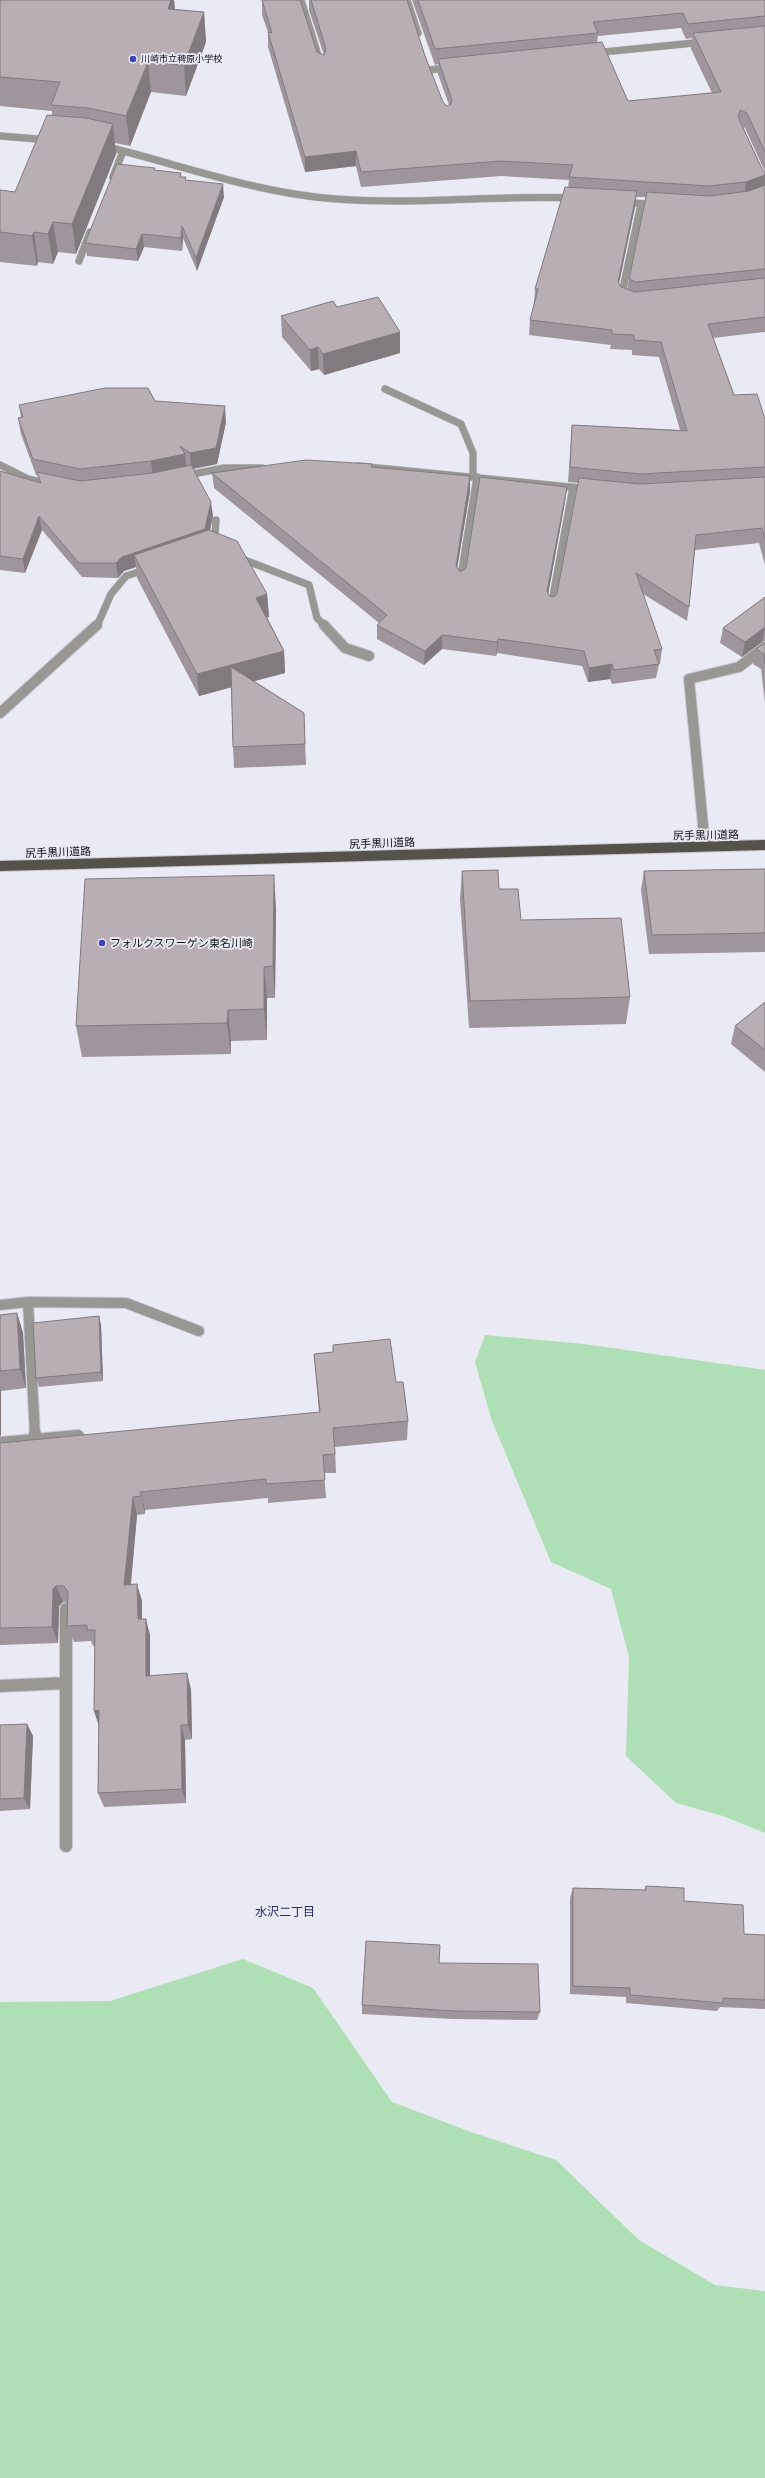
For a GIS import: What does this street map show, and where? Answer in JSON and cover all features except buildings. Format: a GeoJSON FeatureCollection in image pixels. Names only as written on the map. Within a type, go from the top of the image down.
{"type":"FeatureCollection","features":[{"type":"Feature","properties":{"kind":"main road","name":"尻手黒川道路"},"geometry":{"type":"LineString","coordinates":[[0,866],[765,845]]}},
{"type":"Feature","properties":{"kind":"street"},"geometry":{"type":"LineString","coordinates":[[301,0],[322,66]]}},
{"type":"Feature","properties":{"kind":"street"},"geometry":{"type":"LineString","coordinates":[[407,0],[421,42]]}},
{"type":"Feature","properties":{"kind":"street"},"geometry":{"type":"LineString","coordinates":[[586,54],[710,42]]}},
{"type":"Feature","properties":{"kind":"street"},"geometry":{"type":"LineString","coordinates":[[430,70],[461,67]]}},
{"type":"Feature","properties":{"kind":"street"},"geometry":{"type":"LineString","coordinates":[[0,136],[60,141]]}},
{"type":"Feature","properties":{"kind":"street"},"geometry":{"type":"LineString","coordinates":[[98,145],[245,185],[337,199],[400,201],[543,196],[585,199]]}},
{"type":"Feature","properties":{"kind":"street"},"geometry":{"type":"LineString","coordinates":[[108,187],[123,151]]}},
{"type":"Feature","properties":{"kind":"street"},"geometry":{"type":"LineString","coordinates":[[613,201],[663,205]]}},
{"type":"Feature","properties":{"kind":"street"},"geometry":{"type":"LineString","coordinates":[[633,302],[621,298],[641,204]]}},
{"type":"Feature","properties":{"kind":"street"},"geometry":{"type":"LineString","coordinates":[[78,261],[93,224]]}},
{"type":"Feature","properties":{"kind":"street"},"geometry":{"type":"LineString","coordinates":[[385,389],[461,424],[473,453],[475,477],[460,582]]}},
{"type":"Feature","properties":{"kind":"street"},"geometry":{"type":"LineString","coordinates":[[0,465],[28,479],[59,485]]}},
{"type":"Feature","properties":{"kind":"street"},"geometry":{"type":"LineString","coordinates":[[347,466],[370,466],[602,490]]}},
{"type":"Feature","properties":{"kind":"street"},"geometry":{"type":"LineString","coordinates":[[170,479],[224,468],[270,467]]}},
{"type":"Feature","properties":{"kind":"street"},"geometry":{"type":"LineString","coordinates":[[551,607],[573,487]]}},
{"type":"Feature","properties":{"kind":"street"},"geometry":{"type":"LineString","coordinates":[[216,520],[214,550],[309,585],[317,618],[345,648],[369,656]]}},
{"type":"Feature","properties":{"kind":"street"},"geometry":{"type":"LineString","coordinates":[[0,713],[97,626],[111,594],[126,576],[154,567]]}},
{"type":"Feature","properties":{"kind":"street"},"geometry":{"type":"LineString","coordinates":[[705,846],[689,679],[739,667],[765,647]]}},
{"type":"Feature","properties":{"kind":"street"},"geometry":{"type":"LineString","coordinates":[[28,1302],[35,1438]]}},
{"type":"Feature","properties":{"kind":"street"},"geometry":{"type":"LineString","coordinates":[[0,1305],[28,1302],[126,1303],[199,1331]]}},
{"type":"Feature","properties":{"kind":"street"},"geometry":{"type":"LineString","coordinates":[[0,1443],[35,1438],[87,1436]]}},
{"type":"Feature","properties":{"kind":"street"},"geometry":{"type":"LineString","coordinates":[[66,1609],[66,1846]]}},
{"type":"Feature","properties":{"kind":"street"},"geometry":{"type":"LineString","coordinates":[[0,1686],[66,1683]]}},
{"type":"Feature","properties":{"kind":"green space"},"geometry":{"type":"Polygon","coordinates":[[[485,1335],[584,1344],[765,1370],[765,1833],[723,1816],[676,1803],[626,1756],[629,1657],[611,1589],[551,1562],[492,1421],[475,1362],[485,1335]]]}},
{"type":"Feature","properties":{"kind":"green space"},"geometry":{"type":"Polygon","coordinates":[[[243,1959],[313,1988],[392,2102],[471,2132],[556,2160],[639,2240],[715,2285],[765,2291],[765,2478],[0,2478],[0,2002],[110,2001],[243,1959]]]}},
{"type":"Feature","properties":{"kind":"place","name":"川崎市立稗原小学校"},"geometry":{"type":"Point","coordinates":[133,59]}},
{"type":"Feature","properties":{"kind":"place","name":"フォルクスワーゲン東名川崎"},"geometry":{"type":"Point","coordinates":[102,943]}},
{"type":"Feature","properties":{"kind":"district","name":"水沢二丁目"},"geometry":{"type":"Point","coordinates":[285,1912]}}]}
